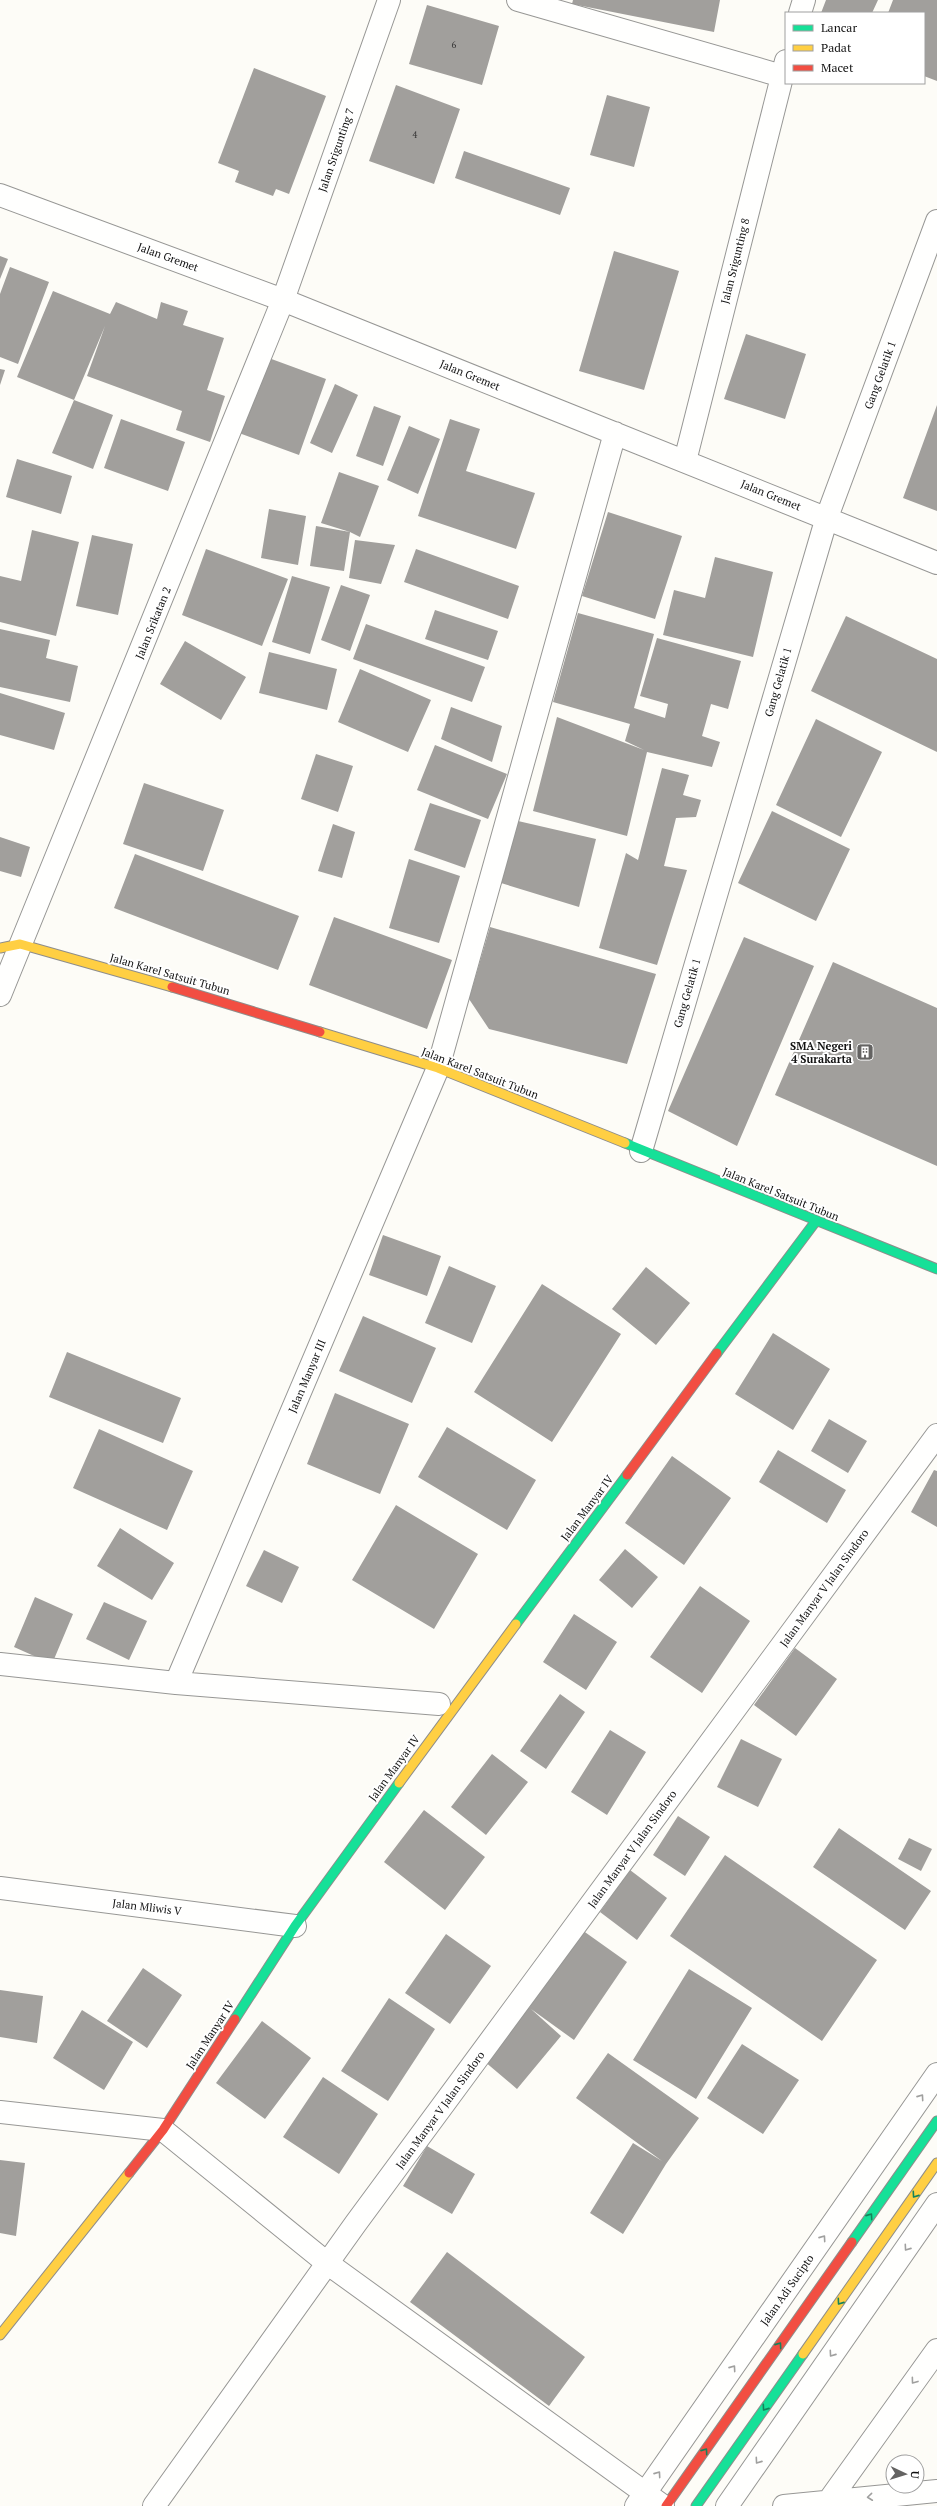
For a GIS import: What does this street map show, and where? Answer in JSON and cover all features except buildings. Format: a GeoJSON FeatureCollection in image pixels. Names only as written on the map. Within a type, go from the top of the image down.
{"type":"FeatureCollection","features":[{"type":"Feature","properties":{"kind":"street","name":"Jalan Srigunting 7"},"geometry":{"type":"LineString","coordinates":[[283,300],[389,0]]}},
{"type":"Feature","properties":{"kind":"street"},"geometry":{"type":"LineString","coordinates":[[518,0],[784,69]]}},
{"type":"Feature","properties":{"kind":"street"},"geometry":{"type":"LineString","coordinates":[[800,12],[804,0]]}},
{"type":"Feature","properties":{"kind":"street","name":"Jalan Srigunting 8"},"geometry":{"type":"LineString","coordinates":[[685,461],[784,69]]}},
{"type":"Feature","properties":{"kind":"street","name":"Jalan Gremet"},"geometry":{"type":"LineString","coordinates":[[0,195],[283,300],[827,517],[937,563]]}},
{"type":"Feature","properties":{"kind":"street","name":"Gang Gelatik 1"},"geometry":{"type":"LineString","coordinates":[[640,1151],[827,517],[937,221]]}},
{"type":"Feature","properties":{"kind":"street","name":"Jalan Srikatan 2"},"geometry":{"type":"LineString","coordinates":[[0,995],[10,946],[53,870],[283,300]]}},
{"type":"Feature","properties":{"kind":"street","name":"Jalan Manyar III"},"geometry":{"type":"LineString","coordinates":[[176,1683],[438,1068],[614,433]]}},
{"type":"Feature","properties":{"kind":"street","name":"Jalan Karel Satsuit Tubun"},"geometry":{"type":"LineString","coordinates":[[10,946],[195,993],[438,1068],[640,1151],[937,1268]]}},
{"type":"Feature","properties":{"kind":"street","name":"Jalan Manyar IV"},"geometry":{"type":"LineString","coordinates":[[0,2335],[163,2130],[295,1926],[462,1695],[816,1221]]}},
{"type":"Feature","properties":{"kind":"street","name":"Jalan Manyar V Jalan Sindoro"},"geometry":{"type":"LineString","coordinates":[[154,2506],[327,2264],[937,1435]]}},
{"type":"Feature","properties":{"kind":"street"},"geometry":{"type":"LineString","coordinates":[[0,1651],[32,1669]]}},
{"type":"Feature","properties":{"kind":"street"},"geometry":{"type":"LineString","coordinates":[[0,1664],[32,1669],[176,1683],[439,1704]]}},
{"type":"Feature","properties":{"kind":"street","name":"Jalan Mliwis V"},"geometry":{"type":"LineString","coordinates":[[0,1888],[295,1926]]}},
{"type":"Feature","properties":{"kind":"street","name":"Jalan Adi Sucipto"},"geometry":{"type":"LineString","coordinates":[[640,2500],[937,2074]]}},
{"type":"Feature","properties":{"kind":"street"},"geometry":{"type":"LineString","coordinates":[[0,2112],[163,2130],[327,2264],[640,2500],[662,2506]]}},
{"type":"Feature","properties":{"kind":"street"},"geometry":{"type":"LineString","coordinates":[[666,2506],[932,2128],[906,2120]]}},
{"type":"Feature","properties":{"kind":"street"},"geometry":{"type":"LineString","coordinates":[[696,2506],[937,2163]]}},
{"type":"Feature","properties":{"kind":"street"},"geometry":{"type":"LineString","coordinates":[[727,2506],[937,2204]]}},
{"type":"Feature","properties":{"kind":"street"},"geometry":{"type":"LineString","coordinates":[[828,2502],[937,2350]]}},
{"type":"Feature","properties":{"kind":"street"},"geometry":{"type":"LineString","coordinates":[[784,2506],[937,2491]]}},
{"type":"Feature","properties":{"kind":"traffic: fast"},"geometry":{"type":"LineString","coordinates":[[625,1143],[937,1269]]}},
{"type":"Feature","properties":{"kind":"traffic: fast"},"geometry":{"type":"LineString","coordinates":[[717,1353],[816,1221]]}},
{"type":"Feature","properties":{"kind":"traffic: fast"},"geometry":{"type":"LineString","coordinates":[[516,1624],[627,1475]]}},
{"type":"Feature","properties":{"kind":"traffic: fast"},"geometry":{"type":"LineString","coordinates":[[235,2019],[295,1926],[399,1783]]}},
{"type":"Feature","properties":{"kind":"traffic: fast"},"geometry":{"type":"LineString","coordinates":[[852,2242],[937,2121]]}},
{"type":"Feature","properties":{"kind":"traffic: fast"},"geometry":{"type":"LineString","coordinates":[[696,2506],[803,2354]]}},
{"type":"Feature","properties":{"kind":"traffic: slow"},"geometry":{"type":"LineString","coordinates":[[0,948],[20,944],[172,987]]}},
{"type":"Feature","properties":{"kind":"traffic: slow"},"geometry":{"type":"LineString","coordinates":[[320,1032],[438,1068],[625,1143]]}},
{"type":"Feature","properties":{"kind":"traffic: slow"},"geometry":{"type":"LineString","coordinates":[[399,1783],[516,1624]]}},
{"type":"Feature","properties":{"kind":"traffic: slow"},"geometry":{"type":"LineString","coordinates":[[803,2354],[937,2163]]}},
{"type":"Feature","properties":{"kind":"traffic: slow"},"geometry":{"type":"LineString","coordinates":[[0,2335],[129,2173]]}},
{"type":"Feature","properties":{"kind":"traffic: jam"},"geometry":{"type":"LineString","coordinates":[[172,987],[320,1032]]}},
{"type":"Feature","properties":{"kind":"traffic: jam"},"geometry":{"type":"LineString","coordinates":[[627,1475],[717,1353]]}},
{"type":"Feature","properties":{"kind":"traffic: jam"},"geometry":{"type":"LineString","coordinates":[[129,2173],[163,2130],[235,2019]]}},
{"type":"Feature","properties":{"kind":"traffic: jam"},"geometry":{"type":"LineString","coordinates":[[666,2506],[852,2242]]}},
{"type":"Feature","properties":{"kind":"place","name":"SMA Negeri 4 Surakarta"},"geometry":{"type":"Point","coordinates":[865,1052]}}]}
